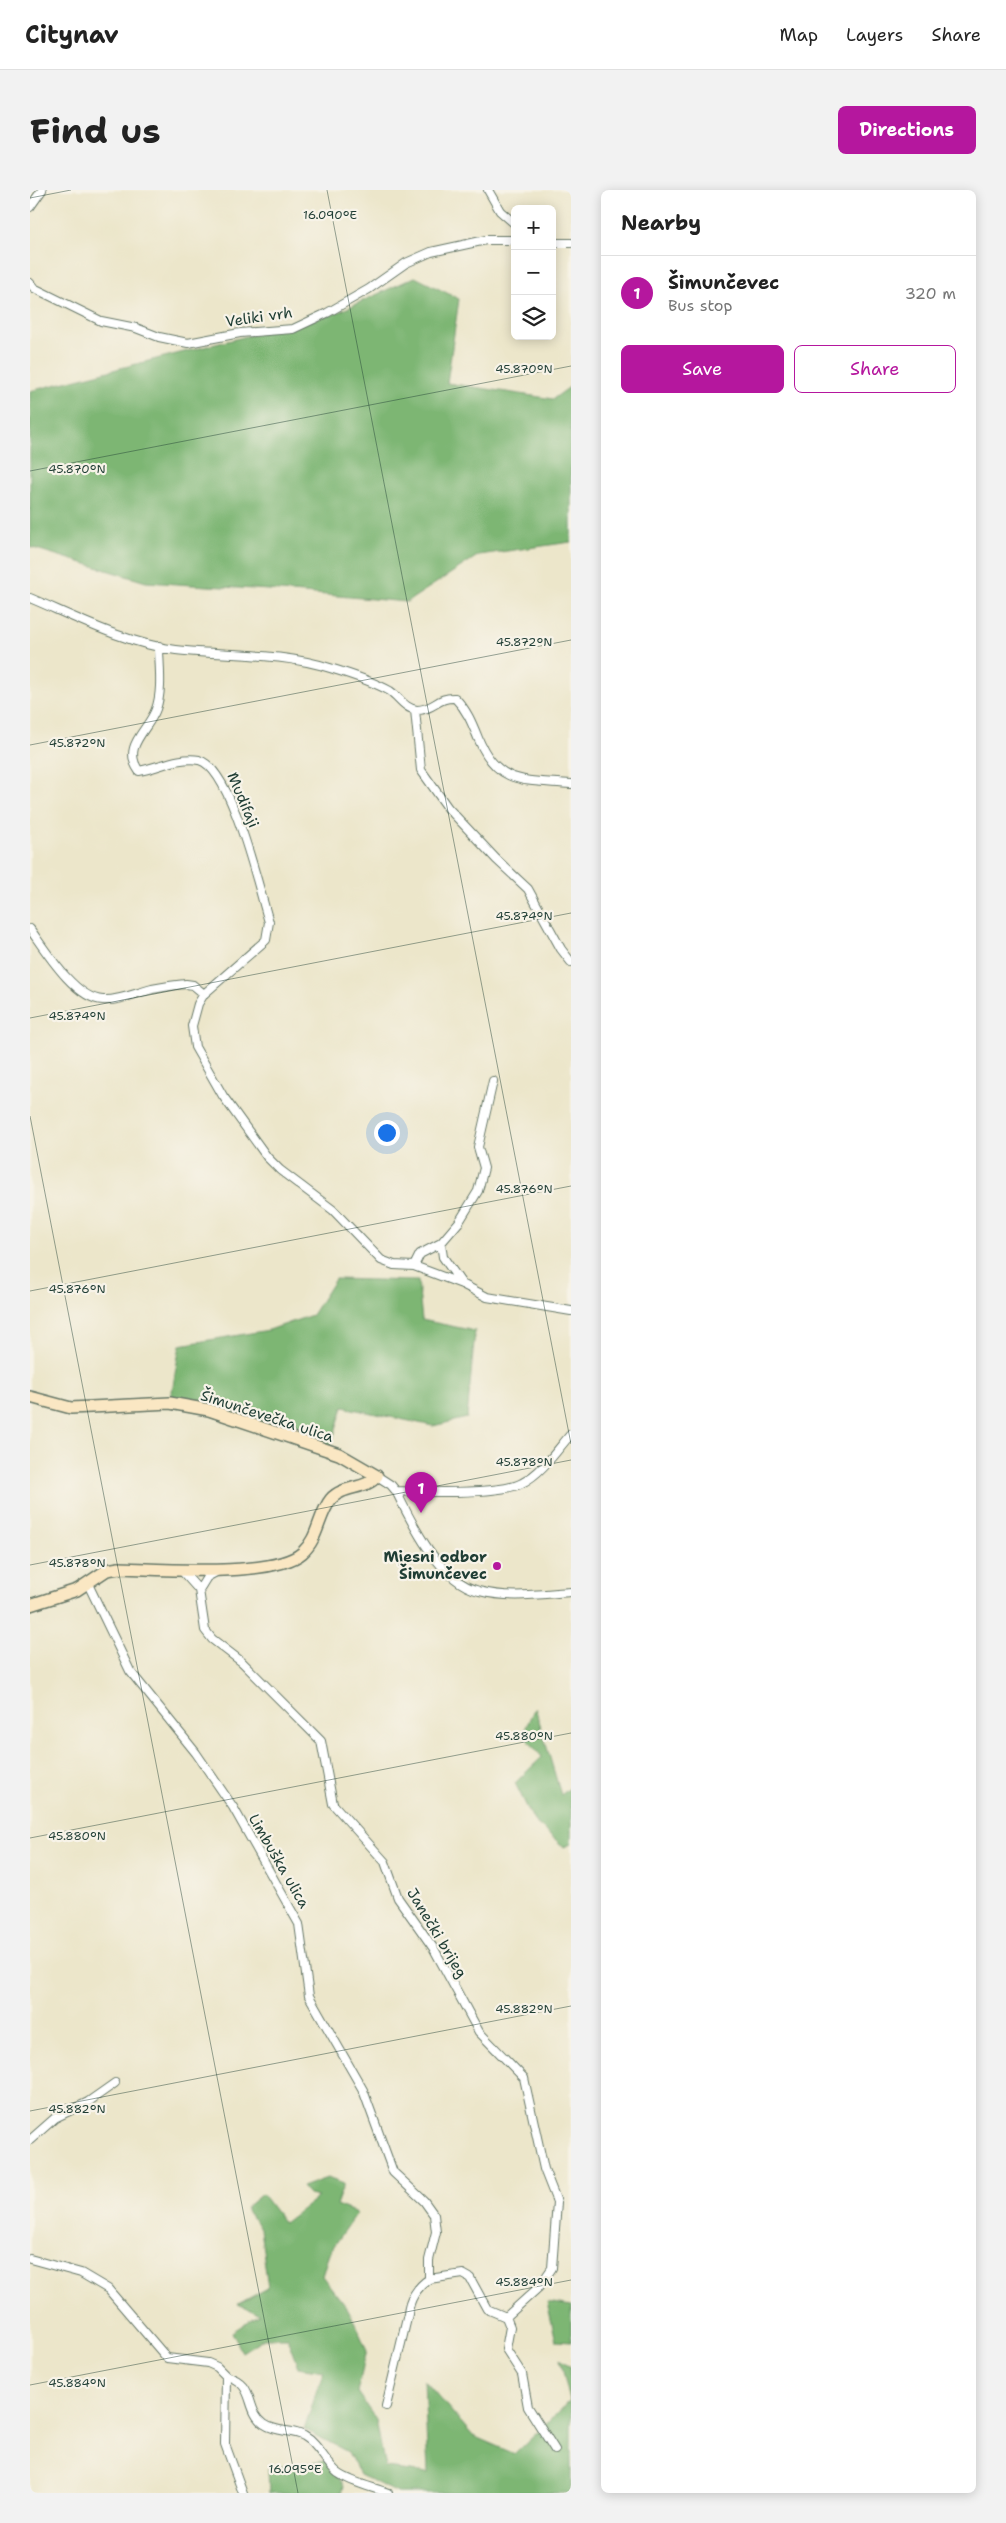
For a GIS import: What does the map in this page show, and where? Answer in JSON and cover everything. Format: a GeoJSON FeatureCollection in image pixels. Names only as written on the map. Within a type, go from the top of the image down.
{"type":"FeatureCollection","features":[{"type":"Feature","properties":{"kind":"street"},"geometry":{"type":"LineString","coordinates":[[30,207],[42,190]]}},
{"type":"Feature","properties":{"kind":"street"},"geometry":{"type":"LineString","coordinates":[[488,190],[500,211],[511,221]]}},
{"type":"Feature","properties":{"kind":"street","name":"Veliki vrh"},"geometry":{"type":"LineString","coordinates":[[30,283],[34,288],[101,321],[188,343],[240,333],[293,329],[327,313],[369,289],[406,263],[431,252],[486,240],[511,240]]}},
{"type":"Feature","properties":{"kind":"street"},"geometry":{"type":"LineString","coordinates":[[556,243],[571,243]]}},
{"type":"Feature","properties":{"kind":"street"},"geometry":{"type":"LineString","coordinates":[[30,598],[99,628],[176,650],[247,653],[306,662],[392,692],[402,703],[415,710],[427,709],[445,698],[456,698],[465,708],[486,758],[501,773],[529,780],[571,784]]}},
{"type":"Feature","properties":{"kind":"street","name":"Mudifaji"},"geometry":{"type":"LineString","coordinates":[[159,646],[160,686],[156,709],[137,738],[132,753],[134,765],[139,771],[175,762],[199,760],[217,772],[233,804],[269,922],[266,940],[204,994]]}},
{"type":"Feature","properties":{"kind":"street"},"geometry":{"type":"LineString","coordinates":[[415,710],[421,770],[448,808],[496,859],[528,889],[561,949],[571,962]]}},
{"type":"Feature","properties":{"kind":"street"},"geometry":{"type":"LineString","coordinates":[[30,929],[65,976],[91,997],[102,1000],[119,998],[186,984],[204,994],[198,1004],[192,1026],[195,1047],[223,1096],[266,1157],[280,1170],[333,1210],[380,1260],[394,1265],[414,1266],[462,1284],[487,1297],[571,1311]]}},
{"type":"Feature","properties":{"kind":"street"},"geometry":{"type":"LineString","coordinates":[[414,1266],[420,1254],[441,1243],[459,1222],[478,1191],[484,1168],[478,1147],[493,1081]]}},
{"type":"Feature","properties":{"kind":"street"},"geometry":{"type":"LineString","coordinates":[[441,1243],[443,1257],[462,1284]]}},
{"type":"Feature","properties":{"kind":"street","name":"Šimunčevečka ulica"},"geometry":{"type":"LineString","coordinates":[[30,1397],[71,1408],[170,1403],[209,1410],[338,1454],[391,1485],[396,1491],[424,1546],[444,1567],[468,1586],[478,1591],[496,1594],[571,1592]]}},
{"type":"Feature","properties":{"kind":"street"},"geometry":{"type":"LineString","coordinates":[[396,1491],[448,1492],[516,1486],[538,1471],[571,1434]]}},
{"type":"Feature","properties":{"kind":"street"},"geometry":{"type":"LineString","coordinates":[[30,1605],[77,1590],[107,1570],[119,1568],[218,1571],[287,1561],[302,1554],[312,1542],[331,1499],[348,1488],[368,1483],[377,1476]]}},
{"type":"Feature","properties":{"kind":"street"},"geometry":{"type":"LineString","coordinates":[[181,1570],[188,1574],[199,1590],[207,1577],[218,1571]]}},
{"type":"Feature","properties":{"kind":"street","name":"Limbuška ulica"},"geometry":{"type":"LineString","coordinates":[[88,1584],[130,1670],[196,1753],[233,1807],[299,1924],[309,1996],[363,2090],[394,2172],[424,2201],[434,2216],[436,2232],[429,2260],[429,2279]]}},
{"type":"Feature","properties":{"kind":"street","name":"Janečki brijeg"},"geometry":{"type":"LineString","coordinates":[[199,1590],[205,1630],[212,1639],[242,1662],[321,1741],[333,1804],[385,1862],[398,1898],[434,1949],[479,2032],[524,2078],[544,2169],[557,2202],[552,2268],[539,2287],[506,2317]]}},
{"type":"Feature","properties":{"kind":"street"},"geometry":{"type":"LineString","coordinates":[[30,2140],[55,2118],[88,2102],[115,2082]]}},
{"type":"Feature","properties":{"kind":"street"},"geometry":{"type":"LineString","coordinates":[[30,2259],[81,2274],[108,2289],[167,2358],[208,2363],[217,2367],[226,2376],[241,2382],[249,2395],[255,2413],[264,2424],[284,2432],[303,2435],[316,2446],[339,2474],[388,2493]]}},
{"type":"Feature","properties":{"kind":"street"},"geometry":{"type":"LineString","coordinates":[[386,2406],[409,2304],[423,2283],[429,2279],[463,2274],[470,2278],[487,2309],[506,2317],[510,2328],[506,2349],[522,2374],[528,2407],[555,2450]]}},
{"type":"Feature","properties":{"kind":"street"},"geometry":{"type":"LineString","coordinates":[[226,2376],[226,2444],[242,2493]]}},
{"type":"Feature","properties":{"kind":"green space"},"geometry":{"type":"Polygon","coordinates":[[[415,277],[459,299],[447,383],[553,399],[571,386],[571,542],[479,555],[407,602],[146,582],[30,547],[30,391],[334,314],[415,277]]]}},
{"type":"Feature","properties":{"kind":"green space"},"geometry":{"type":"Polygon","coordinates":[[[335,1279],[418,1281],[422,1320],[475,1331],[467,1418],[433,1426],[343,1407],[331,1445],[170,1403],[180,1345],[269,1330],[312,1315],[335,1279]]]}},
{"type":"Feature","properties":{"kind":"green space"},"geometry":{"type":"Polygon","coordinates":[[[535,1707],[561,1795],[571,1787],[571,1844],[564,1847],[534,1821],[515,1783],[542,1757],[523,1734],[535,1707]]]}},
{"type":"Feature","properties":{"kind":"green space"},"geometry":{"type":"Polygon","coordinates":[[[327,2178],[344,2184],[336,2205],[357,2213],[329,2253],[322,2276],[348,2309],[367,2350],[357,2392],[376,2420],[385,2468],[428,2473],[424,2380],[473,2436],[515,2454],[570,2401],[560,2359],[571,2367],[571,2493],[398,2493],[360,2475],[348,2452],[304,2429],[324,2371],[298,2367],[287,2338],[264,2338],[242,2352],[232,2332],[260,2314],[238,2304],[268,2288],[260,2228],[245,2208],[262,2194],[284,2223],[318,2197],[309,2195],[302,2187],[327,2178]]]}},
{"type":"Feature","properties":{"kind":"green space"},"geometry":{"type":"Polygon","coordinates":[[[547,2302],[571,2306],[571,2342],[556,2341],[547,2302]]]}},
{"type":"Feature","properties":{"kind":"green space"},"geometry":{"type":"Polygon","coordinates":[[[326,2461],[344,2485],[342,2493],[269,2493],[268,2468],[326,2461]]]}},
{"type":"Feature","properties":{"kind":"place","name":"Šimunčevec"},"geometry":{"type":"Point","coordinates":[421,1513]}},
{"type":"Feature","properties":{"kind":"place","name":"Mjesni odbor Šimunčevec"},"geometry":{"type":"Point","coordinates":[497,1566]}}]}
